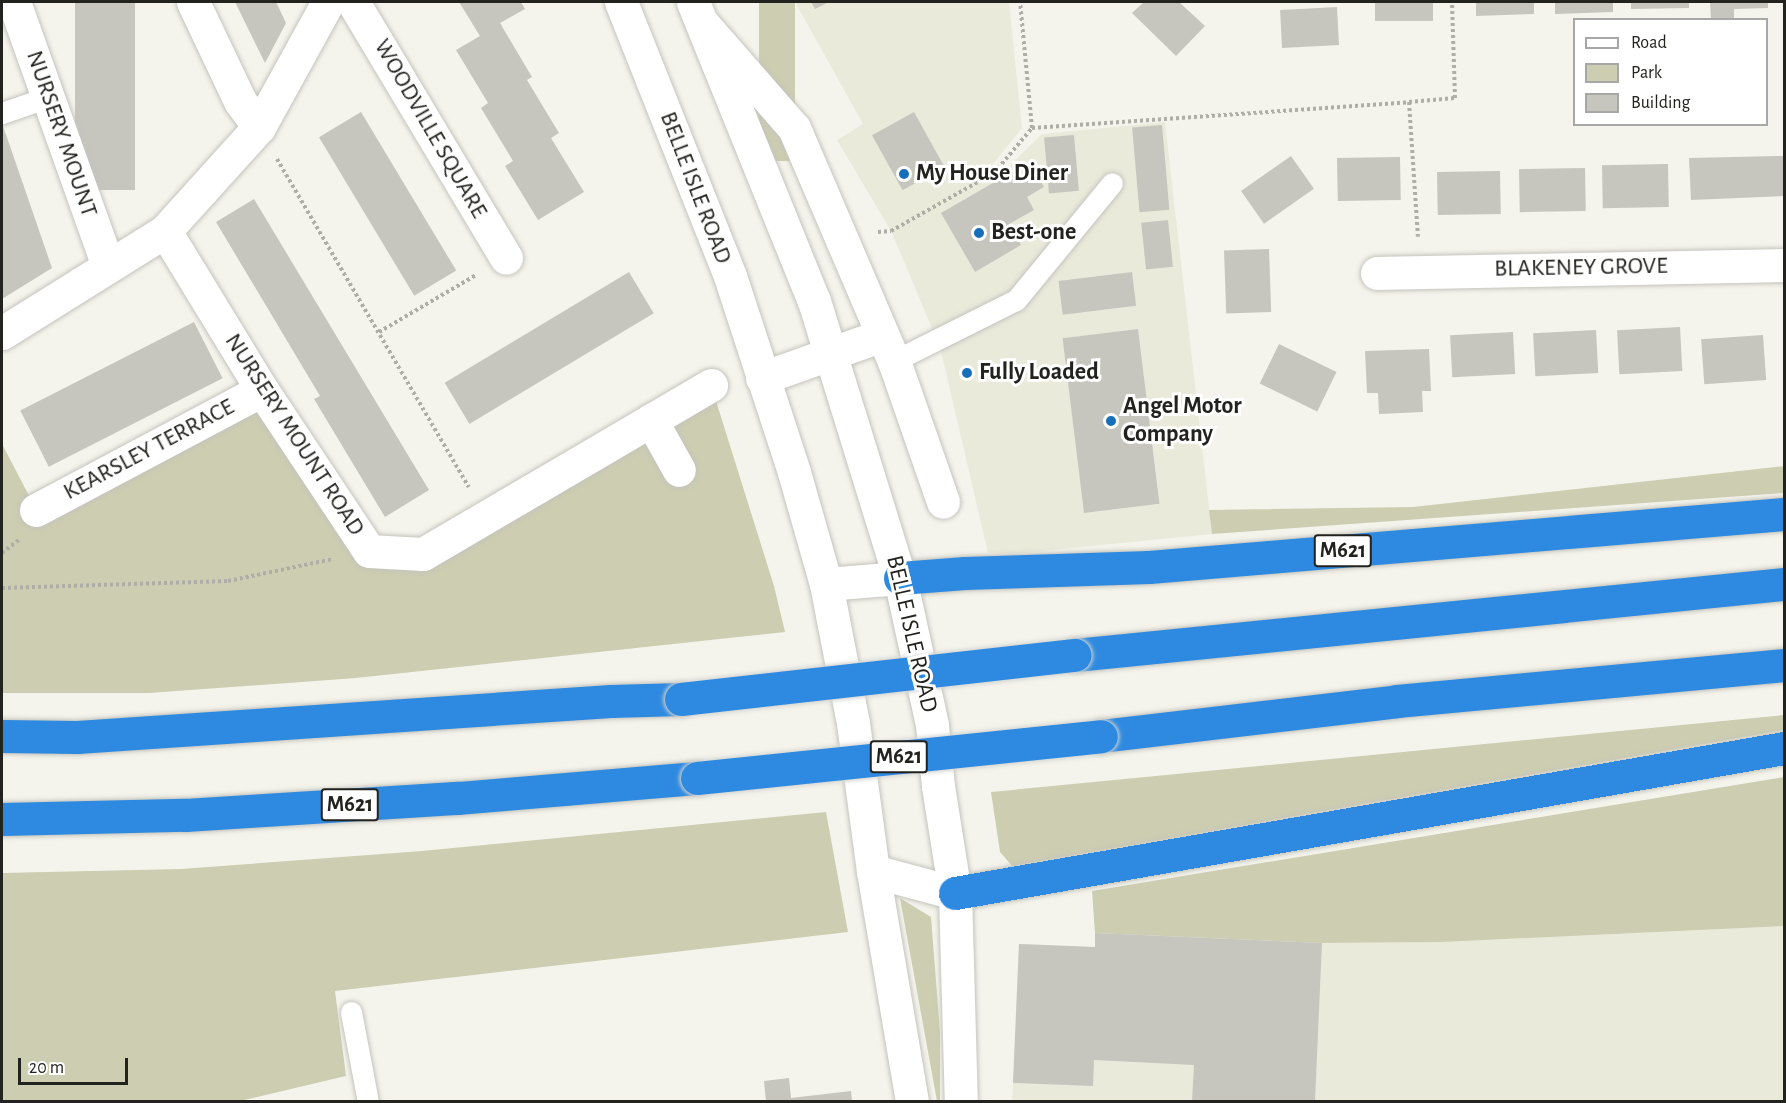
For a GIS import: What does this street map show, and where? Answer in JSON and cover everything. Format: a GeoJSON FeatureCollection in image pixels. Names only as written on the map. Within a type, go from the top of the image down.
{"type":"FeatureCollection","features":[{"type":"Feature","properties":{"kind":"highway","name":"M621"},"geometry":{"type":"LineString","coordinates":[[900,578],[965,573],[1149,567],[1785,514]]}},
{"type":"Feature","properties":{"kind":"highway"},"geometry":{"type":"LineString","coordinates":[[2,736],[77,737],[611,701],[681,699],[1075,655],[1785,584]]}},
{"type":"Feature","properties":{"kind":"highway","name":"M621"},"geometry":{"type":"LineString","coordinates":[[2,819],[185,815],[458,798],[697,778],[1397,701],[1785,665]]}},
{"type":"Feature","properties":{"kind":"highway"},"geometry":{"type":"LineString","coordinates":[[955,893],[1785,748]]}},
{"type":"Feature","properties":{"kind":"street","name":"NURSERY MOUNT"},"geometry":{"type":"LineString","coordinates":[[14,2],[108,266]]}},
{"type":"Feature","properties":{"kind":"street"},"geometry":{"type":"LineString","coordinates":[[193,2],[240,101],[259,127]]}},
{"type":"Feature","properties":{"kind":"street"},"geometry":{"type":"LineString","coordinates":[[2,333],[165,231],[259,127],[328,2]]}},
{"type":"Feature","properties":{"kind":"street","name":"WOODVILLE SQUARE"},"geometry":{"type":"LineString","coordinates":[[353,2],[506,258]]}},
{"type":"Feature","properties":{"kind":"street","name":"BELLE ISLE ROAD"},"geometry":{"type":"LineString","coordinates":[[621,2],[704,205],[794,472],[826,584],[853,723],[873,871],[912,1101]]}},
{"type":"Feature","properties":{"kind":"street","name":"BELLE ISLE ROAD"},"geometry":{"type":"LineString","coordinates":[[698,13],[794,128],[889,348],[943,502]]}},
{"type":"Feature","properties":{"kind":"street","name":"BELLE ISLE ROAD"},"geometry":{"type":"LineString","coordinates":[[698,13],[814,301],[900,578],[932,725],[938,786],[955,893],[962,1101]]}},
{"type":"Feature","properties":{"kind":"street","name":"NURSERY MOUNT ROAD"},"geometry":{"type":"LineString","coordinates":[[165,231],[262,390],[369,551],[423,554],[711,385]]}},
{"type":"Feature","properties":{"kind":"street","name":"BLAKENEY GROVE"},"geometry":{"type":"LineString","coordinates":[[1377,273],[1785,265]]}},
{"type":"Feature","properties":{"kind":"street"},"geometry":{"type":"LineString","coordinates":[[762,378],[830,354],[889,348]]}},
{"type":"Feature","properties":{"kind":"street","name":"KEARSLEY TERRACE"},"geometry":{"type":"LineString","coordinates":[[36,510],[262,390]]}},
{"type":"Feature","properties":{"kind":"street"},"geometry":{"type":"LineString","coordinates":[[651,420],[680,470]]}},
{"type":"Feature","properties":{"kind":"street"},"geometry":{"type":"LineString","coordinates":[[826,584],[900,578]]}},
{"type":"Feature","properties":{"kind":"street"},"geometry":{"type":"LineString","coordinates":[[873,871],[955,893]]}},
{"type":"Feature","properties":{"kind":"lane"},"geometry":{"type":"LineString","coordinates":[[2,113],[48,97]]}},
{"type":"Feature","properties":{"kind":"lane"},"geometry":{"type":"LineString","coordinates":[[889,348],[1016,300],[1112,183]]}},
{"type":"Feature","properties":{"kind":"lane"},"geometry":{"type":"LineString","coordinates":[[351,1012],[368,1101]]}},
{"type":"Feature","properties":{"kind":"path"},"geometry":{"type":"LineString","coordinates":[[937,205],[994,173],[1032,128],[1020,2]]}},
{"type":"Feature","properties":{"kind":"path"},"geometry":{"type":"LineString","coordinates":[[1032,128],[1455,98],[1452,2]]}},
{"type":"Feature","properties":{"kind":"path"},"geometry":{"type":"LineString","coordinates":[[1409,102],[1420,271]]}},
{"type":"Feature","properties":{"kind":"path"},"geometry":{"type":"LineString","coordinates":[[259,127],[486,517]]}},
{"type":"Feature","properties":{"kind":"path"},"geometry":{"type":"LineString","coordinates":[[379,332],[506,258]]}},
{"type":"Feature","properties":{"kind":"path"},"geometry":{"type":"LineString","coordinates":[[2,588],[228,581],[369,551]]}},
{"type":"Feature","properties":{"kind":"shaded area"},"geometry":{"type":"Polygon","coordinates":[[[795,2],[1009,2],[1022,128],[989,169],[995,180],[1042,134],[1165,122],[1212,534],[1022,553],[988,553],[940,347],[891,231],[837,140],[863,124],[795,2]]]}},
{"type":"Feature","properties":{"kind":"shaded area"},"geometry":{"type":"Polygon","coordinates":[[[1784,926],[1784,1101],[1012,1102],[1019,944],[1095,947],[1095,933],[1322,943],[1442,942],[1784,926]]]}},
{"type":"Feature","properties":{"kind":"green space"},"geometry":{"type":"Polygon","coordinates":[[[759,2],[795,2],[795,161],[759,161],[759,2]]]}},
{"type":"Feature","properties":{"kind":"green space"},"geometry":{"type":"Polygon","coordinates":[[[711,385],[774,586],[785,632],[356,678],[149,693],[2,693],[2,444],[36,509],[262,390],[369,551],[423,554],[711,385]]]}},
{"type":"Feature","properties":{"kind":"green space"},"geometry":{"type":"Polygon","coordinates":[[[1784,466],[1784,493],[1212,534],[1209,510],[1413,507],[1784,466]]]}},
{"type":"Feature","properties":{"kind":"green space"},"geometry":{"type":"Polygon","coordinates":[[[1784,715],[1784,730],[1012,866],[1000,852],[991,792],[1784,715]]]}},
{"type":"Feature","properties":{"kind":"green space"},"geometry":{"type":"Polygon","coordinates":[[[1784,777],[1784,926],[1442,942],[1322,943],[1095,933],[1092,891],[1784,777]]]}},
{"type":"Feature","properties":{"kind":"green space"},"geometry":{"type":"Polygon","coordinates":[[[826,812],[848,932],[335,991],[346,1076],[240,1101],[2,1101],[2,873],[181,869],[422,851],[826,812]]]}},
{"type":"Feature","properties":{"kind":"green space"},"geometry":{"type":"Polygon","coordinates":[[[900,898],[931,917],[940,1032],[940,1101],[937,1101],[900,898]]]}},
{"type":"Feature","properties":{"kind":"building"},"geometry":{"type":"Polygon","coordinates":[[[75,2],[135,2],[135,190],[75,190],[75,2]]]}},
{"type":"Feature","properties":{"kind":"building"},"geometry":{"type":"Polygon","coordinates":[[[235,2],[276,2],[277,4],[286,23],[265,63],[235,2]]]}},
{"type":"Feature","properties":{"kind":"building"},"geometry":{"type":"Polygon","coordinates":[[[459,2],[521,2],[525,9],[500,23],[532,77],[527,80],[559,133],[551,138],[584,192],[538,220],[505,166],[513,161],[481,108],[488,103],[456,50],[480,36],[459,2]]]}},
{"type":"Feature","properties":{"kind":"building"},"geometry":{"type":"Polygon","coordinates":[[[811,2],[829,2],[815,9],[811,2]]]}},
{"type":"Feature","properties":{"kind":"building"},"geometry":{"type":"Polygon","coordinates":[[[1144,2],[1179,2],[1205,26],[1176,56],[1132,13],[1144,2]]]}},
{"type":"Feature","properties":{"kind":"building"},"geometry":{"type":"Polygon","coordinates":[[[1375,2],[1433,2],[1433,21],[1375,21],[1375,2]]]}},
{"type":"Feature","properties":{"kind":"building"},"geometry":{"type":"Polygon","coordinates":[[[1476,2],[1534,2],[1534,14],[1476,16],[1476,2]]]}},
{"type":"Feature","properties":{"kind":"building"},"geometry":{"type":"Polygon","coordinates":[[[1555,2],[1613,2],[1613,12],[1555,14],[1555,2]]]}},
{"type":"Feature","properties":{"kind":"building"},"geometry":{"type":"Polygon","coordinates":[[[1631,2],[1689,2],[1689,8],[1631,9],[1631,2]]]}},
{"type":"Feature","properties":{"kind":"building"},"geometry":{"type":"Polygon","coordinates":[[[1710,2],[1768,2],[1768,8],[1734,9],[1734,18],[1711,18],[1710,2]]]}},
{"type":"Feature","properties":{"kind":"building"},"geometry":{"type":"Polygon","coordinates":[[[1337,7],[1339,45],[1282,48],[1280,10],[1337,7]]]}},
{"type":"Feature","properties":{"kind":"building"},"geometry":{"type":"Polygon","coordinates":[[[361,112],[456,271],[414,296],[319,137],[361,112]]]}},
{"type":"Feature","properties":{"kind":"building"},"geometry":{"type":"Polygon","coordinates":[[[914,112],[945,167],[903,190],[872,135],[914,112]]]}},
{"type":"Feature","properties":{"kind":"building"},"geometry":{"type":"Polygon","coordinates":[[[2,123],[52,268],[2,299],[2,123]]]}},
{"type":"Feature","properties":{"kind":"building"},"geometry":{"type":"Polygon","coordinates":[[[1162,125],[1169,210],[1140,212],[1132,128],[1162,125]]]}},
{"type":"Feature","properties":{"kind":"building"},"geometry":{"type":"Polygon","coordinates":[[[1074,135],[1079,191],[1049,193],[1044,138],[1074,135]]]}},
{"type":"Feature","properties":{"kind":"building"},"geometry":{"type":"Polygon","coordinates":[[[1291,156],[1314,189],[1264,224],[1241,191],[1291,156]]]}},
{"type":"Feature","properties":{"kind":"building"},"geometry":{"type":"Polygon","coordinates":[[[1784,156],[1784,196],[1691,200],[1689,158],[1784,156]]]}},
{"type":"Feature","properties":{"kind":"building"},"geometry":{"type":"Polygon","coordinates":[[[1400,157],[1401,200],[1338,201],[1337,158],[1400,157]]]}},
{"type":"Feature","properties":{"kind":"building"},"geometry":{"type":"Polygon","coordinates":[[[1029,162],[1044,187],[1027,197],[1034,210],[1009,224],[1021,245],[975,272],[941,213],[1029,162]]]}},
{"type":"Feature","properties":{"kind":"building"},"geometry":{"type":"Polygon","coordinates":[[[1668,164],[1669,207],[1603,208],[1602,165],[1668,164]]]}},
{"type":"Feature","properties":{"kind":"building"},"geometry":{"type":"Polygon","coordinates":[[[1585,168],[1586,211],[1520,212],[1519,169],[1585,168]]]}},
{"type":"Feature","properties":{"kind":"building"},"geometry":{"type":"Polygon","coordinates":[[[1500,171],[1501,214],[1438,215],[1437,172],[1500,171]]]}},
{"type":"Feature","properties":{"kind":"building"},"geometry":{"type":"Polygon","coordinates":[[[254,199],[429,490],[385,517],[314,399],[320,396],[216,222],[254,199]]]}},
{"type":"Feature","properties":{"kind":"building"},"geometry":{"type":"Polygon","coordinates":[[[1168,220],[1173,267],[1146,270],[1141,223],[1168,220]]]}},
{"type":"Feature","properties":{"kind":"building"},"geometry":{"type":"Polygon","coordinates":[[[1269,249],[1271,312],[1226,314],[1224,251],[1269,249]]]}},
{"type":"Feature","properties":{"kind":"building"},"geometry":{"type":"Polygon","coordinates":[[[629,272],[654,313],[469,424],[445,383],[629,272]]]}},
{"type":"Feature","properties":{"kind":"building"},"geometry":{"type":"Polygon","coordinates":[[[1132,272],[1136,306],[1063,315],[1059,281],[1132,272]]]}},
{"type":"Feature","properties":{"kind":"building"},"geometry":{"type":"Polygon","coordinates":[[[194,322],[223,378],[49,467],[20,411],[194,322]]]}},
{"type":"Feature","properties":{"kind":"building"},"geometry":{"type":"Polygon","coordinates":[[[1680,327],[1682,371],[1619,374],[1617,330],[1680,327]]]}},
{"type":"Feature","properties":{"kind":"building","name":"Angel Motor Company"},"geometry":{"type":"Polygon","coordinates":[[[1138,329],[1159,504],[1084,513],[1063,338],[1138,329]]]}},
{"type":"Feature","properties":{"kind":"building"},"geometry":{"type":"Polygon","coordinates":[[[1596,330],[1598,373],[1535,376],[1533,333],[1596,330]]]}},
{"type":"Feature","properties":{"kind":"building"},"geometry":{"type":"Polygon","coordinates":[[[1513,332],[1515,374],[1452,377],[1450,335],[1513,332]]]}},
{"type":"Feature","properties":{"kind":"building"},"geometry":{"type":"Polygon","coordinates":[[[1763,335],[1766,380],[1704,384],[1701,339],[1763,335]]]}},
{"type":"Feature","properties":{"kind":"building"},"geometry":{"type":"Polygon","coordinates":[[[1279,344],[1337,372],[1317,412],[1260,384],[1279,344]]]}},
{"type":"Feature","properties":{"kind":"building"},"geometry":{"type":"Polygon","coordinates":[[[1429,349],[1431,391],[1422,391],[1423,412],[1379,414],[1378,393],[1367,393],[1365,351],[1429,349]]]}},
{"type":"Feature","properties":{"kind":"building"},"geometry":{"type":"Polygon","coordinates":[[[1095,933],[1322,943],[1315,1101],[1192,1101],[1194,1065],[1094,1060],[1093,1086],[1013,1083],[1019,944],[1095,947],[1095,933]]]}},
{"type":"Feature","properties":{"kind":"building"},"geometry":{"type":"Polygon","coordinates":[[[789,1078],[791,1098],[851,1091],[852,1101],[766,1101],[764,1081],[789,1078]]]}},
{"type":"Feature","properties":{"kind":"place","name":"My House Diner"},"geometry":{"type":"Point","coordinates":[904,174]}},
{"type":"Feature","properties":{"kind":"place","name":"Best-one"},"geometry":{"type":"Point","coordinates":[979,233]}},
{"type":"Feature","properties":{"kind":"place","name":"Fully Loaded"},"geometry":{"type":"Point","coordinates":[967,373]}},
{"type":"Feature","properties":{"kind":"place","name":"Angel Motor Company"},"geometry":{"type":"Point","coordinates":[1111,421]}}]}
